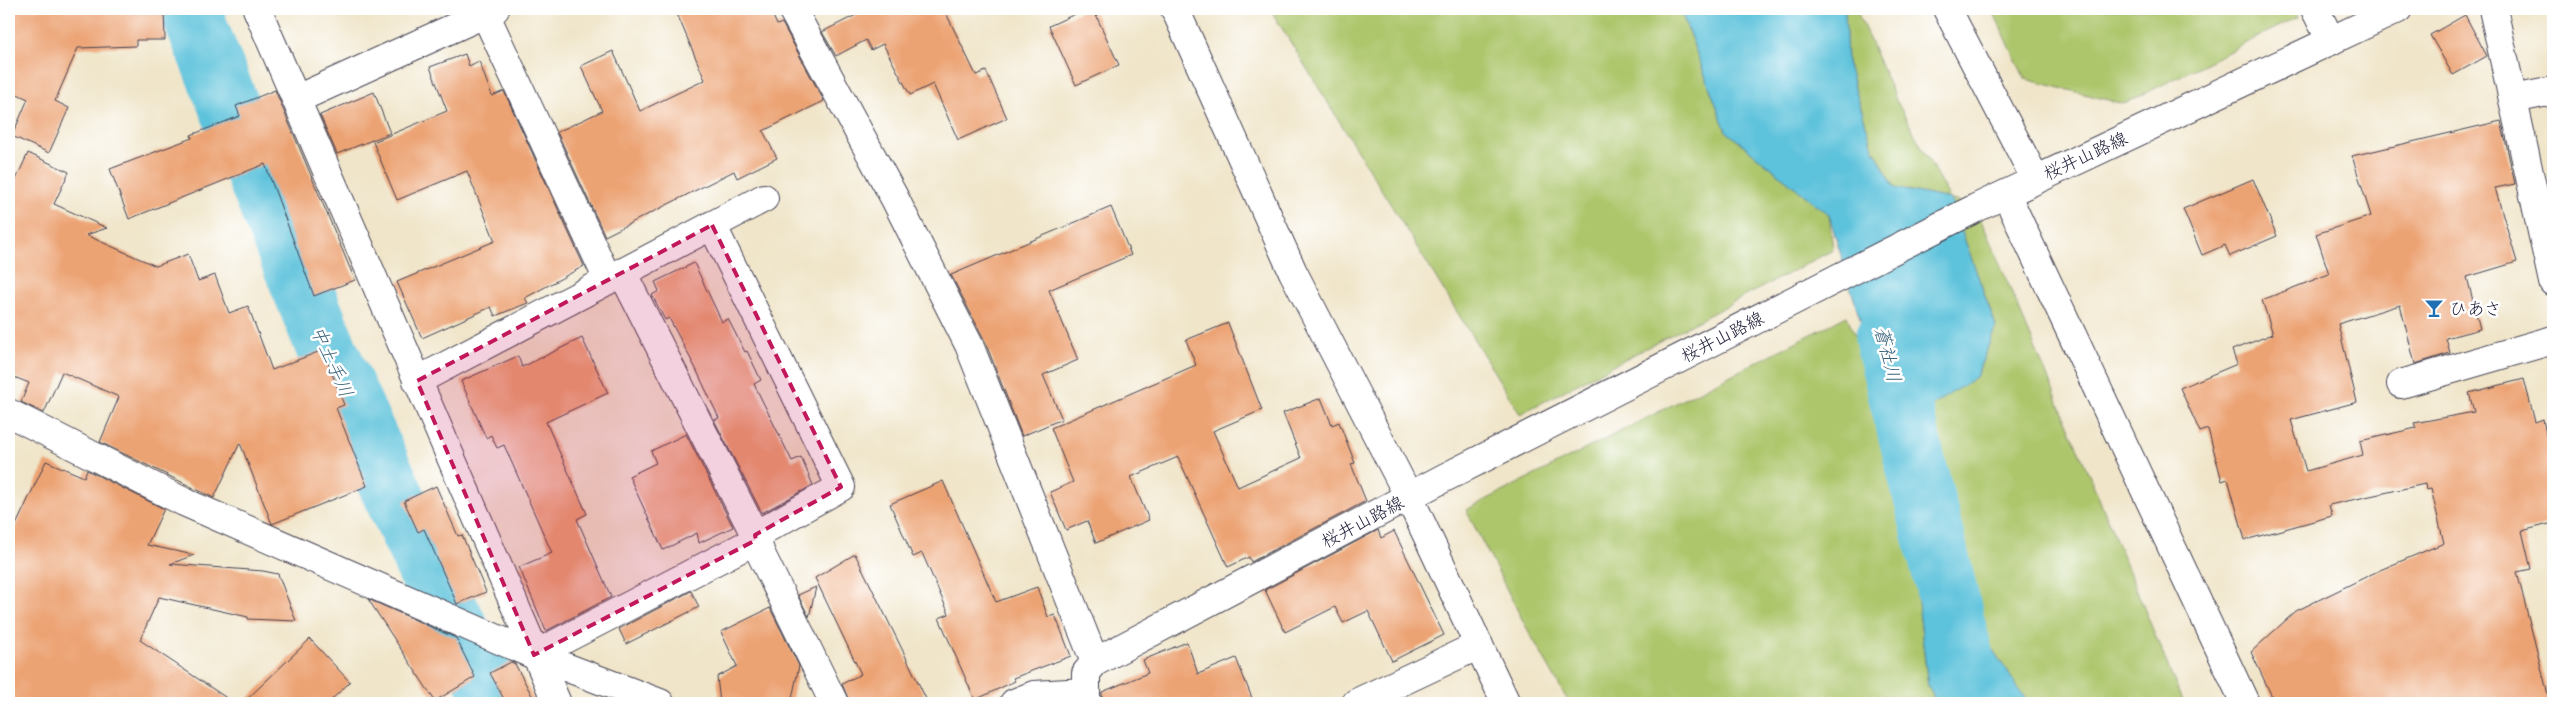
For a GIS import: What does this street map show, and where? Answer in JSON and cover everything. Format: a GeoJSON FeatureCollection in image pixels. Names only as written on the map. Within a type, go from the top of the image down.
{"type":"FeatureCollection","features":[{"type":"Feature","properties":{"kind":"street"},"geometry":{"type":"LineString","coordinates":[[257,9],[534,654],[557,703]]}},
{"type":"Feature","properties":{"kind":"street"},"geometry":{"type":"LineString","coordinates":[[792,9],[894,197],[969,345],[1095,662],[1086,673],[1085,698],[1034,695],[1014,703]]}},
{"type":"Feature","properties":{"kind":"street"},"geometry":{"type":"LineString","coordinates":[[1175,9],[1293,272],[1409,497],[1506,703]]}},
{"type":"Feature","properties":{"kind":"street"},"geometry":{"type":"LineString","coordinates":[[1946,9],[2035,178]]}},
{"type":"Feature","properties":{"kind":"street"},"geometry":{"type":"LineString","coordinates":[[2315,9],[2331,42]]}},
{"type":"Feature","properties":{"kind":"street","name":"桜井山路線"},"geometry":{"type":"LineString","coordinates":[[1095,662],[1444,478],[2035,178],[2331,42],[2398,9]]}},
{"type":"Feature","properties":{"kind":"street"},"geometry":{"type":"LineString","coordinates":[[2493,9],[2553,282]]}},
{"type":"Feature","properties":{"kind":"street"},"geometry":{"type":"LineString","coordinates":[[297,99],[488,10],[615,276],[756,538],[834,703]]}},
{"type":"Feature","properties":{"kind":"street"},"geometry":{"type":"LineString","coordinates":[[2513,99],[2553,91]]}},
{"type":"Feature","properties":{"kind":"street"},"geometry":{"type":"LineString","coordinates":[[2006,194],[2245,703]]}},
{"type":"Feature","properties":{"kind":"street"},"geometry":{"type":"LineString","coordinates":[[418,381],[764,198]]}},
{"type":"Feature","properties":{"kind":"street"},"geometry":{"type":"LineString","coordinates":[[534,654],[756,538],[841,487],[712,225]]}},
{"type":"Feature","properties":{"kind":"street"},"geometry":{"type":"LineString","coordinates":[[2401,384],[2553,340]]}},
{"type":"Feature","properties":{"kind":"street"},"geometry":{"type":"LineString","coordinates":[[9,413],[184,502],[534,654],[660,703]]}},
{"type":"Feature","properties":{"kind":"street"},"geometry":{"type":"LineString","coordinates":[[1356,703],[1479,645]]}},
{"type":"Feature","properties":{"kind":"highlighted area"},"geometry":{"type":"Polygon","coordinates":[[[712,225],[841,487],[755,535],[756,540],[534,655],[417,381],[712,225]]]}},
{"type":"Feature","properties":{"kind":"green space"},"geometry":{"type":"Polygon","coordinates":[[[1270,9],[1680,9],[1726,131],[1829,215],[1833,250],[1520,414],[1270,9]]]}},
{"type":"Feature","properties":{"kind":"green space"},"geometry":{"type":"Polygon","coordinates":[[[1845,9],[1856,9],[1895,98],[1950,199],[1895,188],[1873,148],[1847,62],[1845,9]]]}},
{"type":"Feature","properties":{"kind":"green space"},"geometry":{"type":"Polygon","coordinates":[[[1992,9],[2294,9],[2298,17],[2124,104],[2025,79],[1992,9]]]}},
{"type":"Feature","properties":{"kind":"green space"},"geometry":{"type":"Polygon","coordinates":[[[1950,199],[1976,208],[2101,503],[2183,703],[2028,703],[1977,626],[1945,502],[1894,432],[1914,568],[1928,686],[1937,703],[1569,703],[1524,623],[1466,510],[1847,316],[1893,430],[1976,377],[1996,326],[1950,199]]]}},
{"type":"Feature","properties":{"kind":"water"},"geometry":{"type":"Polygon","coordinates":[[[1680,9],[1845,9],[1847,62],[1873,148],[1895,188],[1950,199],[1996,326],[1976,377],[1893,431],[1829,215],[1726,131],[1680,9]]]}},
{"type":"Feature","properties":{"kind":"water"},"geometry":{"type":"Polygon","coordinates":[[[1893,431],[1945,502],[1977,626],[2028,703],[1937,703],[1928,686],[1914,568],[1893,431]]]}},
{"type":"Feature","properties":{"kind":"building"},"geometry":{"type":"Polygon","coordinates":[[[9,9],[164,9],[165,40],[136,40],[136,46],[78,48],[55,101],[69,108],[49,153],[12,136],[28,99],[9,90],[9,9]]]}},
{"type":"Feature","properties":{"kind":"building"},"geometry":{"type":"Polygon","coordinates":[[[675,9],[770,9],[777,25],[782,23],[824,101],[763,131],[777,158],[737,178],[734,171],[605,236],[557,132],[602,111],[581,66],[613,51],[640,111],[705,80],[675,9]]]}},
{"type":"Feature","properties":{"kind":"building"},"geometry":{"type":"Polygon","coordinates":[[[868,9],[944,9],[976,75],[986,71],[1007,118],[958,140],[933,84],[910,95],[883,44],[871,50],[866,40],[836,56],[822,32],[868,9]]]}},
{"type":"Feature","properties":{"kind":"building"},"geometry":{"type":"Polygon","coordinates":[[[1086,9],[1093,9],[1119,65],[1076,85],[1049,26],[1086,9]]]}},
{"type":"Feature","properties":{"kind":"building"},"geometry":{"type":"Polygon","coordinates":[[[2465,15],[2487,56],[2453,75],[2430,35],[2465,15]]]}},
{"type":"Feature","properties":{"kind":"building"},"geometry":{"type":"Polygon","coordinates":[[[465,54],[469,66],[479,61],[492,96],[504,91],[584,266],[525,298],[528,303],[495,316],[491,307],[422,338],[397,282],[495,241],[467,171],[397,200],[373,142],[447,111],[430,67],[465,54]]]}},
{"type":"Feature","properties":{"kind":"building"},"geometry":{"type":"Polygon","coordinates":[[[275,90],[355,280],[314,296],[265,164],[129,219],[110,169],[192,138],[191,135],[240,116],[236,106],[275,90]]]}},
{"type":"Feature","properties":{"kind":"building"},"geometry":{"type":"Polygon","coordinates":[[[374,92],[390,133],[337,154],[320,115],[374,92]]]}},
{"type":"Feature","properties":{"kind":"building"},"geometry":{"type":"Polygon","coordinates":[[[2501,121],[2515,184],[2495,188],[2517,262],[2467,277],[2480,329],[2446,338],[2450,353],[2415,364],[2400,305],[2338,324],[2357,402],[2291,420],[2306,471],[2363,455],[2360,441],[2416,428],[2414,423],[2474,412],[2469,393],[2524,379],[2535,422],[2543,419],[2553,470],[2553,523],[2522,531],[2531,569],[2517,572],[2550,703],[2275,703],[2251,652],[2296,611],[2380,570],[2444,543],[2431,489],[2426,490],[2425,484],[2329,505],[2332,516],[2245,540],[2228,479],[2222,481],[2208,429],[2200,432],[2180,388],[2237,364],[2232,350],[2273,334],[2262,300],[2329,274],[2316,234],[2371,216],[2352,156],[2501,121]]]}},
{"type":"Feature","properties":{"kind":"building"},"geometry":{"type":"Polygon","coordinates":[[[28,153],[69,172],[54,204],[107,228],[86,235],[156,266],[188,254],[198,281],[215,275],[229,313],[248,306],[272,370],[323,350],[344,405],[336,408],[367,486],[272,524],[240,443],[214,498],[100,442],[119,397],[62,372],[44,413],[21,402],[29,383],[9,375],[9,195],[28,153]]]}},
{"type":"Feature","properties":{"kind":"building"},"geometry":{"type":"Polygon","coordinates":[[[2253,179],[2277,236],[2230,256],[2225,245],[2202,255],[2183,209],[2253,179]]]}},
{"type":"Feature","properties":{"kind":"building"},"geometry":{"type":"Polygon","coordinates":[[[1111,207],[1131,255],[1049,290],[1078,360],[1043,375],[1062,419],[1022,436],[984,339],[951,275],[1111,207]]]}},
{"type":"Feature","properties":{"kind":"building"},"geometry":{"type":"Polygon","coordinates":[[[694,263],[722,322],[728,319],[745,352],[747,351],[761,380],[754,384],[792,461],[801,457],[813,485],[762,513],[714,420],[719,418],[696,369],[669,318],[665,320],[652,295],[659,291],[655,282],[694,263]]]}},
{"type":"Feature","properties":{"kind":"building"},"geometry":{"type":"Polygon","coordinates":[[[1228,323],[1262,410],[1213,431],[1238,487],[1301,458],[1283,413],[1321,398],[1332,425],[1339,422],[1355,463],[1351,464],[1366,501],[1251,562],[1249,557],[1228,567],[1178,457],[1131,477],[1149,520],[1096,543],[1087,521],[1066,530],[1050,492],[1073,482],[1051,428],[1196,365],[1186,340],[1228,323]]]}},
{"type":"Feature","properties":{"kind":"building"},"geometry":{"type":"Polygon","coordinates":[[[582,338],[608,393],[546,422],[587,514],[577,519],[611,597],[546,631],[519,567],[552,553],[504,445],[497,448],[491,435],[486,438],[461,381],[518,356],[522,367],[582,338]]]}},
{"type":"Feature","properties":{"kind":"building"},"geometry":{"type":"Polygon","coordinates":[[[686,434],[733,527],[699,543],[697,533],[663,550],[629,476],[656,463],[651,451],[686,434]]]}},
{"type":"Feature","properties":{"kind":"building"},"geometry":{"type":"Polygon","coordinates":[[[46,461],[84,477],[87,470],[164,509],[147,545],[194,555],[170,564],[263,571],[278,574],[296,621],[248,619],[248,617],[159,597],[140,640],[234,703],[9,703],[9,540],[46,461]]]}},
{"type":"Feature","properties":{"kind":"building"},"geometry":{"type":"Polygon","coordinates":[[[943,481],[996,602],[1037,587],[1048,617],[1055,615],[1071,656],[1013,678],[1015,681],[975,700],[939,618],[949,614],[922,553],[913,557],[890,504],[943,481]]]}},
{"type":"Feature","properties":{"kind":"building"},"geometry":{"type":"Polygon","coordinates":[[[436,486],[458,536],[462,535],[486,592],[457,604],[424,529],[418,532],[404,501],[436,486]]]}},
{"type":"Feature","properties":{"kind":"building"},"geometry":{"type":"Polygon","coordinates":[[[1378,530],[1381,538],[1394,531],[1444,635],[1392,661],[1368,611],[1343,623],[1335,607],[1285,632],[1265,590],[1378,530]]]}},
{"type":"Feature","properties":{"kind":"building"},"geometry":{"type":"Polygon","coordinates":[[[855,554],[928,703],[850,703],[842,684],[861,674],[815,578],[855,554]]]}},
{"type":"Feature","properties":{"kind":"building"},"geometry":{"type":"Polygon","coordinates":[[[816,587],[809,617],[798,595],[816,587]]]}},
{"type":"Feature","properties":{"kind":"building"},"geometry":{"type":"Polygon","coordinates":[[[691,591],[699,607],[626,644],[619,629],[691,591]]]}},
{"type":"Feature","properties":{"kind":"building"},"geometry":{"type":"Polygon","coordinates":[[[368,599],[456,638],[475,677],[435,701],[368,599]]]}},
{"type":"Feature","properties":{"kind":"building"},"geometry":{"type":"Polygon","coordinates":[[[770,608],[799,666],[791,703],[720,703],[717,677],[737,666],[721,632],[770,608]]]}},
{"type":"Feature","properties":{"kind":"building"},"geometry":{"type":"Polygon","coordinates":[[[310,639],[350,682],[328,703],[243,703],[310,639]]]}},
{"type":"Feature","properties":{"kind":"building"},"geometry":{"type":"Polygon","coordinates":[[[1187,642],[1198,674],[1236,658],[1254,703],[1102,703],[1102,692],[1148,673],[1143,660],[1187,642]]]}},
{"type":"Feature","properties":{"kind":"building"},"geometry":{"type":"Polygon","coordinates":[[[511,662],[515,664],[536,703],[506,703],[490,673],[511,662]]]}},
{"type":"Feature","properties":{"kind":"waterway","name":"中土手川"},"geometry":{"type":"LineString","coordinates":[[190,9],[328,352],[431,577],[497,703]]}},
{"type":"Feature","properties":{"kind":"waterway","name":"蒼社川"},"geometry":{"type":"LineString","coordinates":[[1885,339],[1967,673],[1980,703]]}},
{"type":"Feature","properties":{"kind":"place","name":"ひあさ"},"geometry":{"type":"Point","coordinates":[2434,308]}}]}
